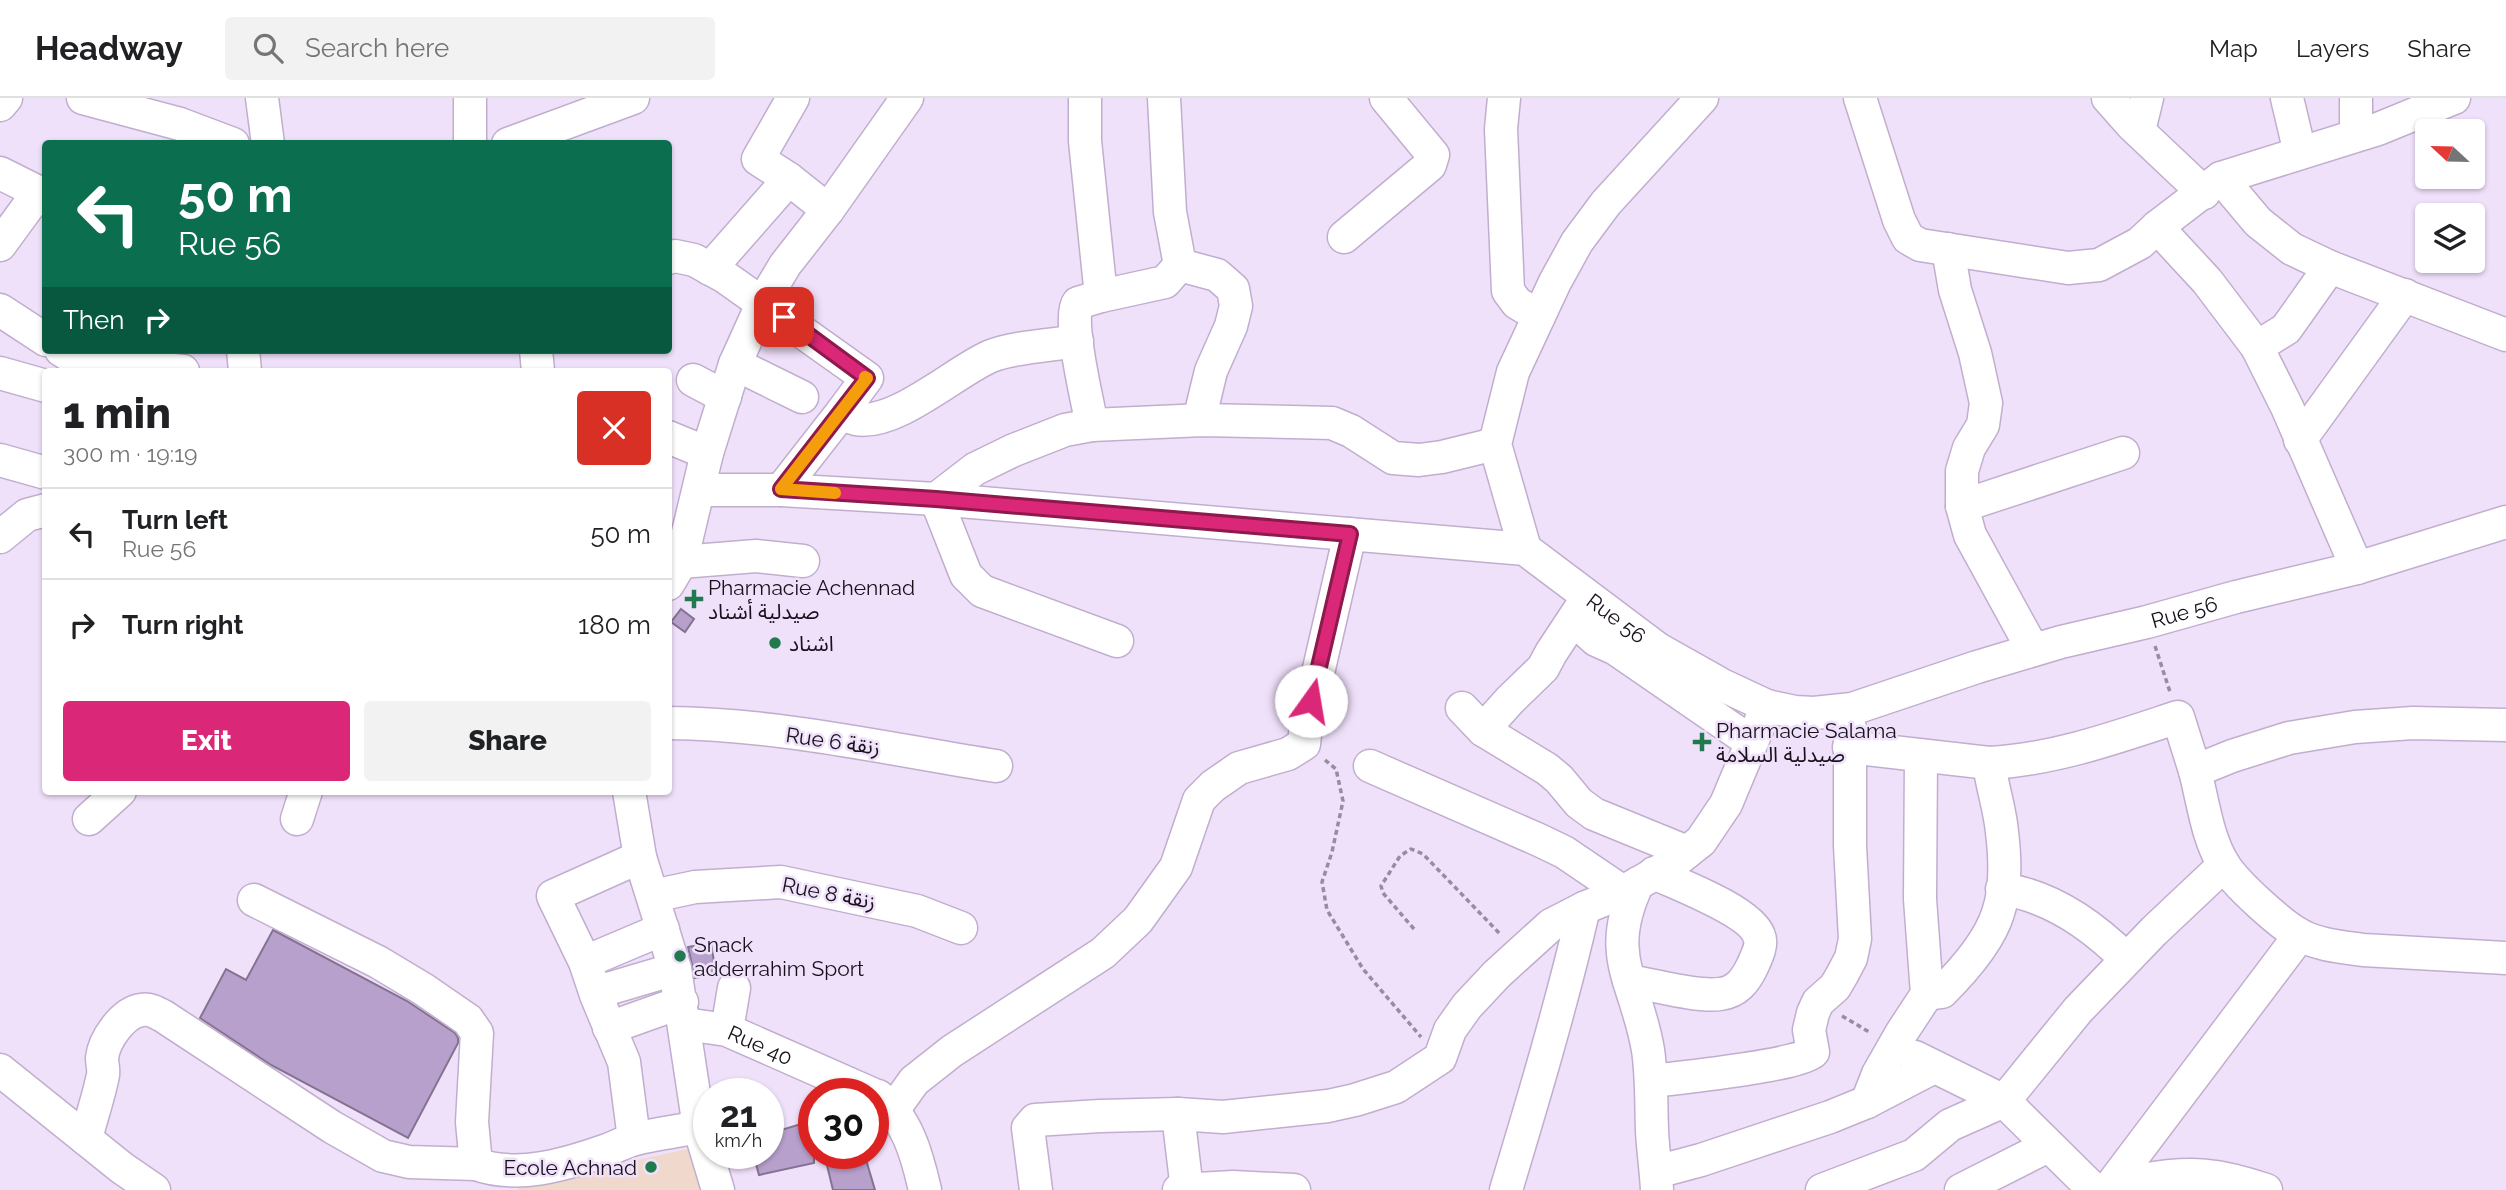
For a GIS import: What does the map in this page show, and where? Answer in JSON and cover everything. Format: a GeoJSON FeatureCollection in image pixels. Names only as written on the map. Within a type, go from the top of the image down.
{"type":"FeatureCollection","features":[{"type":"Feature","properties":{"kind":"street"},"geometry":{"type":"LineString","coordinates":[[0,105],[6,98]]}},
{"type":"Feature","properties":{"kind":"street"},"geometry":{"type":"LineString","coordinates":[[83,98],[180,124],[222,140]]}},
{"type":"Feature","properties":{"kind":"street"},"geometry":{"type":"LineString","coordinates":[[261,98],[267,140]]}},
{"type":"Feature","properties":{"kind":"street"},"geometry":{"type":"LineString","coordinates":[[470,98],[470,140]]}},
{"type":"Feature","properties":{"kind":"street"},"geometry":{"type":"LineString","coordinates":[[519,140],[633,98]]}},
{"type":"Feature","properties":{"kind":"street"},"geometry":{"type":"LineString","coordinates":[[793,98],[758,159],[828,210]]}},
{"type":"Feature","properties":{"kind":"street"},"geometry":{"type":"LineString","coordinates":[[1085,98],[1085,141],[1101,296]]}},
{"type":"Feature","properties":{"kind":"street"},"geometry":{"type":"LineString","coordinates":[[1164,98],[1170,212],[1180,265]]}},
{"type":"Feature","properties":{"kind":"street"},"geometry":{"type":"LineString","coordinates":[[1344,237],[1430,165],[1433,155],[1386,98]]}},
{"type":"Feature","properties":{"kind":"street"},"geometry":{"type":"LineString","coordinates":[[1504,98],[1501,128],[1508,290],[1517,303],[1539,316]]}},
{"type":"Feature","properties":{"kind":"street"},"geometry":{"type":"LineString","coordinates":[[699,490],[781,489],[936,499],[1525,549],[1495,444],[1513,372],[1577,242],[1622,186],[1702,98]]}},
{"type":"Feature","properties":{"kind":"street"},"geometry":{"type":"LineString","coordinates":[[1860,98],[1908,238],[1920,245],[2068,268],[2099,265],[2118,256],[2140,243],[2212,186],[2409,117],[2454,98]]}},
{"type":"Feature","properties":{"kind":"street"},"geometry":{"type":"LineString","coordinates":[[2108,98],[2139,131],[2292,249],[2330,267],[2506,335]]}},
{"type":"Feature","properties":{"kind":"street"},"geometry":{"type":"LineString","coordinates":[[2139,131],[2147,98]]}},
{"type":"Feature","properties":{"kind":"street"},"geometry":{"type":"LineString","coordinates":[[2287,98],[2300,153]]}},
{"type":"Feature","properties":{"kind":"street"},"geometry":{"type":"LineString","coordinates":[[2356,98],[2356,135]]}},
{"type":"Feature","properties":{"kind":"street"},"geometry":{"type":"LineString","coordinates":[[803,561],[756,556],[675,573],[678,519],[699,490],[707,453],[735,364],[735,330],[763,302],[785,265],[828,210],[905,99]]}},
{"type":"Feature","properties":{"kind":"street"},"geometry":{"type":"LineString","coordinates":[[0,173],[42,194],[0,245]]}},
{"type":"Feature","properties":{"kind":"street"},"geometry":{"type":"LineString","coordinates":[[710,268],[789,179]]}},
{"type":"Feature","properties":{"kind":"street"},"geometry":{"type":"LineString","coordinates":[[2157,227],[2207,281],[2257,347],[2357,568]]}},
{"type":"Feature","properties":{"kind":"street"},"geometry":{"type":"LineString","coordinates":[[1948,249],[1955,290],[1975,353],[1986,403],[1983,425],[1969,448],[1962,471],[1962,506],[1970,535],[2033,650]]}},
{"type":"Feature","properties":{"kind":"street"},"geometry":{"type":"LineString","coordinates":[[672,258],[694,260],[763,302],[867,378],[895,410]]}},
{"type":"Feature","properties":{"kind":"street"},"geometry":{"type":"LineString","coordinates":[[1092,425],[1077,341],[1075,307],[1079,303],[1101,296],[1165,282],[1180,265]]}},
{"type":"Feature","properties":{"kind":"street"},"geometry":{"type":"LineString","coordinates":[[1180,265],[1217,275],[1233,289],[1236,306],[1231,326],[1211,371],[1202,408],[1203,420]]}},
{"type":"Feature","properties":{"kind":"street"},"geometry":{"type":"LineString","coordinates":[[2257,347],[2286,329],[2330,267]]}},
{"type":"Feature","properties":{"kind":"street"},"geometry":{"type":"LineString","coordinates":[[2300,440],[2405,295]]}},
{"type":"Feature","properties":{"kind":"street"},"geometry":{"type":"LineString","coordinates":[[0,310],[42,337]]}},
{"type":"Feature","properties":{"kind":"street"},"geometry":{"type":"LineString","coordinates":[[842,412],[854,419],[865,419],[895,410],[940,388],[977,362],[994,354],[1077,341]]}},
{"type":"Feature","properties":{"kind":"street"},"geometry":{"type":"LineString","coordinates":[[73,358],[158,368]]}},
{"type":"Feature","properties":{"kind":"street"},"geometry":{"type":"LineString","coordinates":[[735,364],[802,397]]}},
{"type":"Feature","properties":{"kind":"street"},"geometry":{"type":"LineString","coordinates":[[0,373],[42,385]]}},
{"type":"Feature","properties":{"kind":"street"},"geometry":{"type":"LineString","coordinates":[[781,489],[867,378]]}},
{"type":"Feature","properties":{"kind":"street"},"geometry":{"type":"LineString","coordinates":[[693,380],[725,397]]}},
{"type":"Feature","properties":{"kind":"street"},"geometry":{"type":"LineString","coordinates":[[936,499],[975,469],[1014,450],[1065,430],[1092,425],[1203,420],[1332,423],[1351,431],[1393,458],[1419,460],[1495,444]]}},
{"type":"Feature","properties":{"kind":"street"},"geometry":{"type":"LineString","coordinates":[[672,439],[707,453]]}},
{"type":"Feature","properties":{"kind":"street"},"geometry":{"type":"LineString","coordinates":[[1962,506],[2123,453]]}},
{"type":"Feature","properties":{"kind":"street"},"geometry":{"type":"LineString","coordinates":[[0,460],[42,472]]}},
{"type":"Feature","properties":{"kind":"street"},"geometry":{"type":"LineString","coordinates":[[936,499],[966,575],[982,591],[1116,641]]}},
{"type":"Feature","properties":{"kind":"street"},"geometry":{"type":"LineString","coordinates":[[0,537],[27,515],[42,511]]}},
{"type":"Feature","properties":{"kind":"street","name":"Rue 56"},"geometry":{"type":"LineString","coordinates":[[1525,549],[1581,608],[1722,685],[1767,706],[1795,712],[1852,709],[2033,650],[2357,568],[2506,522]]}},
{"type":"Feature","properties":{"kind":"street"},"geometry":{"type":"LineString","coordinates":[[889,1094],[914,1081],[952,1051],[1102,954],[1138,920],[1176,867],[1199,800],[1213,786],[1239,768],[1288,754],[1304,744],[1306,725],[1350,534]]}},
{"type":"Feature","properties":{"kind":"street"},"geometry":{"type":"LineString","coordinates":[[1581,608],[1550,653],[1543,668],[1510,700],[1473,719],[1547,769],[1579,803],[1594,814],[1687,852]]}},
{"type":"Feature","properties":{"kind":"street"},"geometry":{"type":"LineString","coordinates":[[1581,608],[1596,640],[1616,649],[1751,742]]}},
{"type":"Feature","properties":{"kind":"street"},"geometry":{"type":"LineString","coordinates":[[1036,1190],[1028,1128],[1035,1120],[1178,1114],[1223,1117],[1355,1100],[1396,1087],[1440,1058],[1458,1016],[1481,990],[1551,925],[1638,883],[1701,841],[1726,804],[1767,706]]}},
{"type":"Feature","properties":{"kind":"street"},"geometry":{"type":"LineString","coordinates":[[1652,1081],[1806,1058],[1814,1049],[1809,1030],[1818,1002],[1835,987],[1842,975],[1851,958],[1854,939],[1849,835],[1852,709]]}},
{"type":"Feature","properties":{"kind":"street"},"geometry":{"type":"LineString","coordinates":[[1849,747],[1989,763],[2012,762],[2048,755],[2178,717],[2224,865],[2260,902],[2300,935],[2352,949],[2506,958]]}},
{"type":"Feature","properties":{"kind":"street","name":"Rue 6 زنقة"},"geometry":{"type":"LineString","coordinates":[[672,723],[705,723],[809,736],[996,766]]}},
{"type":"Feature","properties":{"kind":"street"},"geometry":{"type":"LineString","coordinates":[[2195,771],[2289,738],[2342,729],[2413,723],[2506,724]]}},
{"type":"Feature","properties":{"kind":"street"},"geometry":{"type":"LineString","coordinates":[[1867,1102],[1878,1074],[1927,994],[1920,899],[1921,756]]}},
{"type":"Feature","properties":{"kind":"street"},"geometry":{"type":"LineString","coordinates":[[1927,994],[1942,992],[1980,945],[1998,915],[2002,889],[2002,831],[1989,763]]}},
{"type":"Feature","properties":{"kind":"street"},"geometry":{"type":"LineString","coordinates":[[1370,766],[1638,883],[1707,897],[1738,914],[1757,931],[1760,945],[1750,970],[1741,984],[1724,993],[1709,994],[1629,981]]}},
{"type":"Feature","properties":{"kind":"street"},"geometry":{"type":"LineString","coordinates":[[89,819],[116,795]]}},
{"type":"Feature","properties":{"kind":"street"},"geometry":{"type":"LineString","coordinates":[[630,795],[640,857],[675,969],[693,1084]]}},
{"type":"Feature","properties":{"kind":"street"},"geometry":{"type":"LineString","coordinates":[[634,1139],[624,1062],[585,962],[553,896],[640,857]]}},
{"type":"Feature","properties":{"kind":"street"},"geometry":{"type":"LineString","coordinates":[[1822,1190],[1914,1155],[1950,1125],[2004,1101],[2078,1010],[2224,865]]}},
{"type":"Feature","properties":{"kind":"street","name":"Rue 8 زنقة"},"geometry":{"type":"LineString","coordinates":[[653,895],[695,887],[781,882],[917,911],[961,928]]}},
{"type":"Feature","properties":{"kind":"street"},"geometry":{"type":"LineString","coordinates":[[1638,883],[1622,928],[1623,964],[1647,1047],[1652,1081],[1652,1130],[1657,1181],[1701,1160],[1867,1102],[1934,1067]]}},
{"type":"Feature","properties":{"kind":"street"},"geometry":{"type":"LineString","coordinates":[[2002,889],[2028,894],[2055,905],[2092,928],[2126,960]]}},
{"type":"Feature","properties":{"kind":"street"},"geometry":{"type":"LineString","coordinates":[[254,900],[377,962],[468,1020],[477,1033],[472,1122],[476,1164]]}},
{"type":"Feature","properties":{"kind":"street"},"geometry":{"type":"LineString","coordinates":[[1506,1190],[1548,1052],[1575,954],[1584,908]]}},
{"type":"Feature","properties":{"kind":"street"},"geometry":{"type":"LineString","coordinates":[[585,962],[663,929]]}},
{"type":"Feature","properties":{"kind":"street"},"geometry":{"type":"LineString","coordinates":[[2103,1189],[2300,935]]}},
{"type":"Feature","properties":{"kind":"street"},"geometry":{"type":"LineString","coordinates":[[611,988],[675,969]]}},
{"type":"Feature","properties":{"kind":"street"},"geometry":{"type":"LineString","coordinates":[[727,1030],[734,988]]}},
{"type":"Feature","properties":{"kind":"street"},"geometry":{"type":"LineString","coordinates":[[86,1139],[103,1073],[102,1058],[105,1047],[111,1035],[131,1014],[141,1010],[149,1010],[163,1016],[332,1127],[383,1156],[409,1162],[476,1164],[491,1170],[535,1170],[604,1151],[634,1139],[693,1128]]}},
{"type":"Feature","properties":{"kind":"street"},"geometry":{"type":"LineString","coordinates":[[609,1028],[683,1013]]}},
{"type":"Feature","properties":{"kind":"street","name":"Rue 40"},"geometry":{"type":"LineString","coordinates":[[683,1013],[833,1078]]}},
{"type":"Feature","properties":{"kind":"street"},"geometry":{"type":"LineString","coordinates":[[1894,1046],[2004,1101],[2048,1146],[2103,1189],[2181,1174],[2218,1177],[2266,1190]]}},
{"type":"Feature","properties":{"kind":"street"},"geometry":{"type":"LineString","coordinates":[[0,1070],[86,1139],[118,1179],[153,1190]]}},
{"type":"Feature","properties":{"kind":"street"},"geometry":{"type":"LineString","coordinates":[[889,1113],[917,1155],[925,1190]]}},
{"type":"Feature","properties":{"kind":"street"},"geometry":{"type":"LineString","coordinates":[[1178,1114],[1184,1190],[1233,1187],[1294,1190]]}},
{"type":"Feature","properties":{"kind":"street"},"geometry":{"type":"LineString","coordinates":[[1961,1190],[2048,1146]]}},
{"type":"Feature","properties":{"kind":"street"},"geometry":{"type":"LineString","coordinates":[[712,1169],[718,1190]]}},
{"type":"Feature","properties":{"kind":"path"},"geometry":{"type":"LineString","coordinates":[[2147,622],[2178,717]]}},
{"type":"Feature","properties":{"kind":"path"},"geometry":{"type":"LineString","coordinates":[[1304,744],[1336,769],[1343,801],[1322,882],[1326,910],[1363,969],[1440,1058]]}},
{"type":"Feature","properties":{"kind":"path"},"geometry":{"type":"LineString","coordinates":[[1414,929],[1383,893],[1381,886],[1400,856],[1411,849],[1423,854],[1519,954]]}},
{"type":"Feature","properties":{"kind":"path"},"geometry":{"type":"LineString","coordinates":[[1818,1002],[1894,1046]]}},
{"type":"Feature","properties":{"kind":"shaded area","name":"Ecole Achnad"},"geometry":{"type":"Polygon","coordinates":[[[692,1148],[693,1169],[698,1169],[703,1190],[518,1190],[518,1186],[692,1148]]]}},
{"type":"Feature","properties":{"kind":"building"},"geometry":{"type":"Polygon","coordinates":[[[681,609],[694,619],[685,632],[672,621],[681,609]]]}},
{"type":"Feature","properties":{"kind":"building"},"geometry":{"type":"Polygon","coordinates":[[[273,930],[407,1001],[455,1033],[458,1043],[408,1138],[271,1065],[200,1018],[226,969],[246,980],[273,930]]]}},
{"type":"Feature","properties":{"kind":"building"},"geometry":{"type":"Polygon","coordinates":[[[711,943],[716,974],[695,978],[688,947],[711,943]]]}},
{"type":"Feature","properties":{"kind":"building"},"geometry":{"type":"Polygon","coordinates":[[[798,1125],[798,1166],[759,1175],[757,1169],[784,1169],[784,1129],[798,1125]]]}},
{"type":"Feature","properties":{"kind":"building"},"geometry":{"type":"Polygon","coordinates":[[[828,1169],[869,1169],[875,1190],[833,1190],[828,1169]]]}},
{"type":"Feature","properties":{"kind":"slow traffic"},"geometry":{"type":"LineString","coordinates":[[835,493],[781,489],[842,412],[867,378],[865,377]]}},
{"type":"Feature","properties":{"kind":"place","name":"Pharmacie Achennad صيدلية أشناد"},"geometry":{"type":"Point","coordinates":[694,599]}},
{"type":"Feature","properties":{"kind":"place","name":"اشناد"},"geometry":{"type":"Point","coordinates":[775,643]}},
{"type":"Feature","properties":{"kind":"place","name":"Pharmacie Salama صيدلية السلامة"},"geometry":{"type":"Point","coordinates":[1702,742]}},
{"type":"Feature","properties":{"kind":"place","name":"Snack adderrahim Sport"},"geometry":{"type":"Point","coordinates":[680,956]}},
{"type":"Feature","properties":{"kind":"place","name":"Ecole Achnad"},"geometry":{"type":"Point","coordinates":[651,1167]}},
{"type":"Feature","properties":{"kind":"route"},"geometry":{"type":"LineString","coordinates":[[784,317],[867,378],[781,489],[936,499],[1350,534],[1311,701]]}}]}
